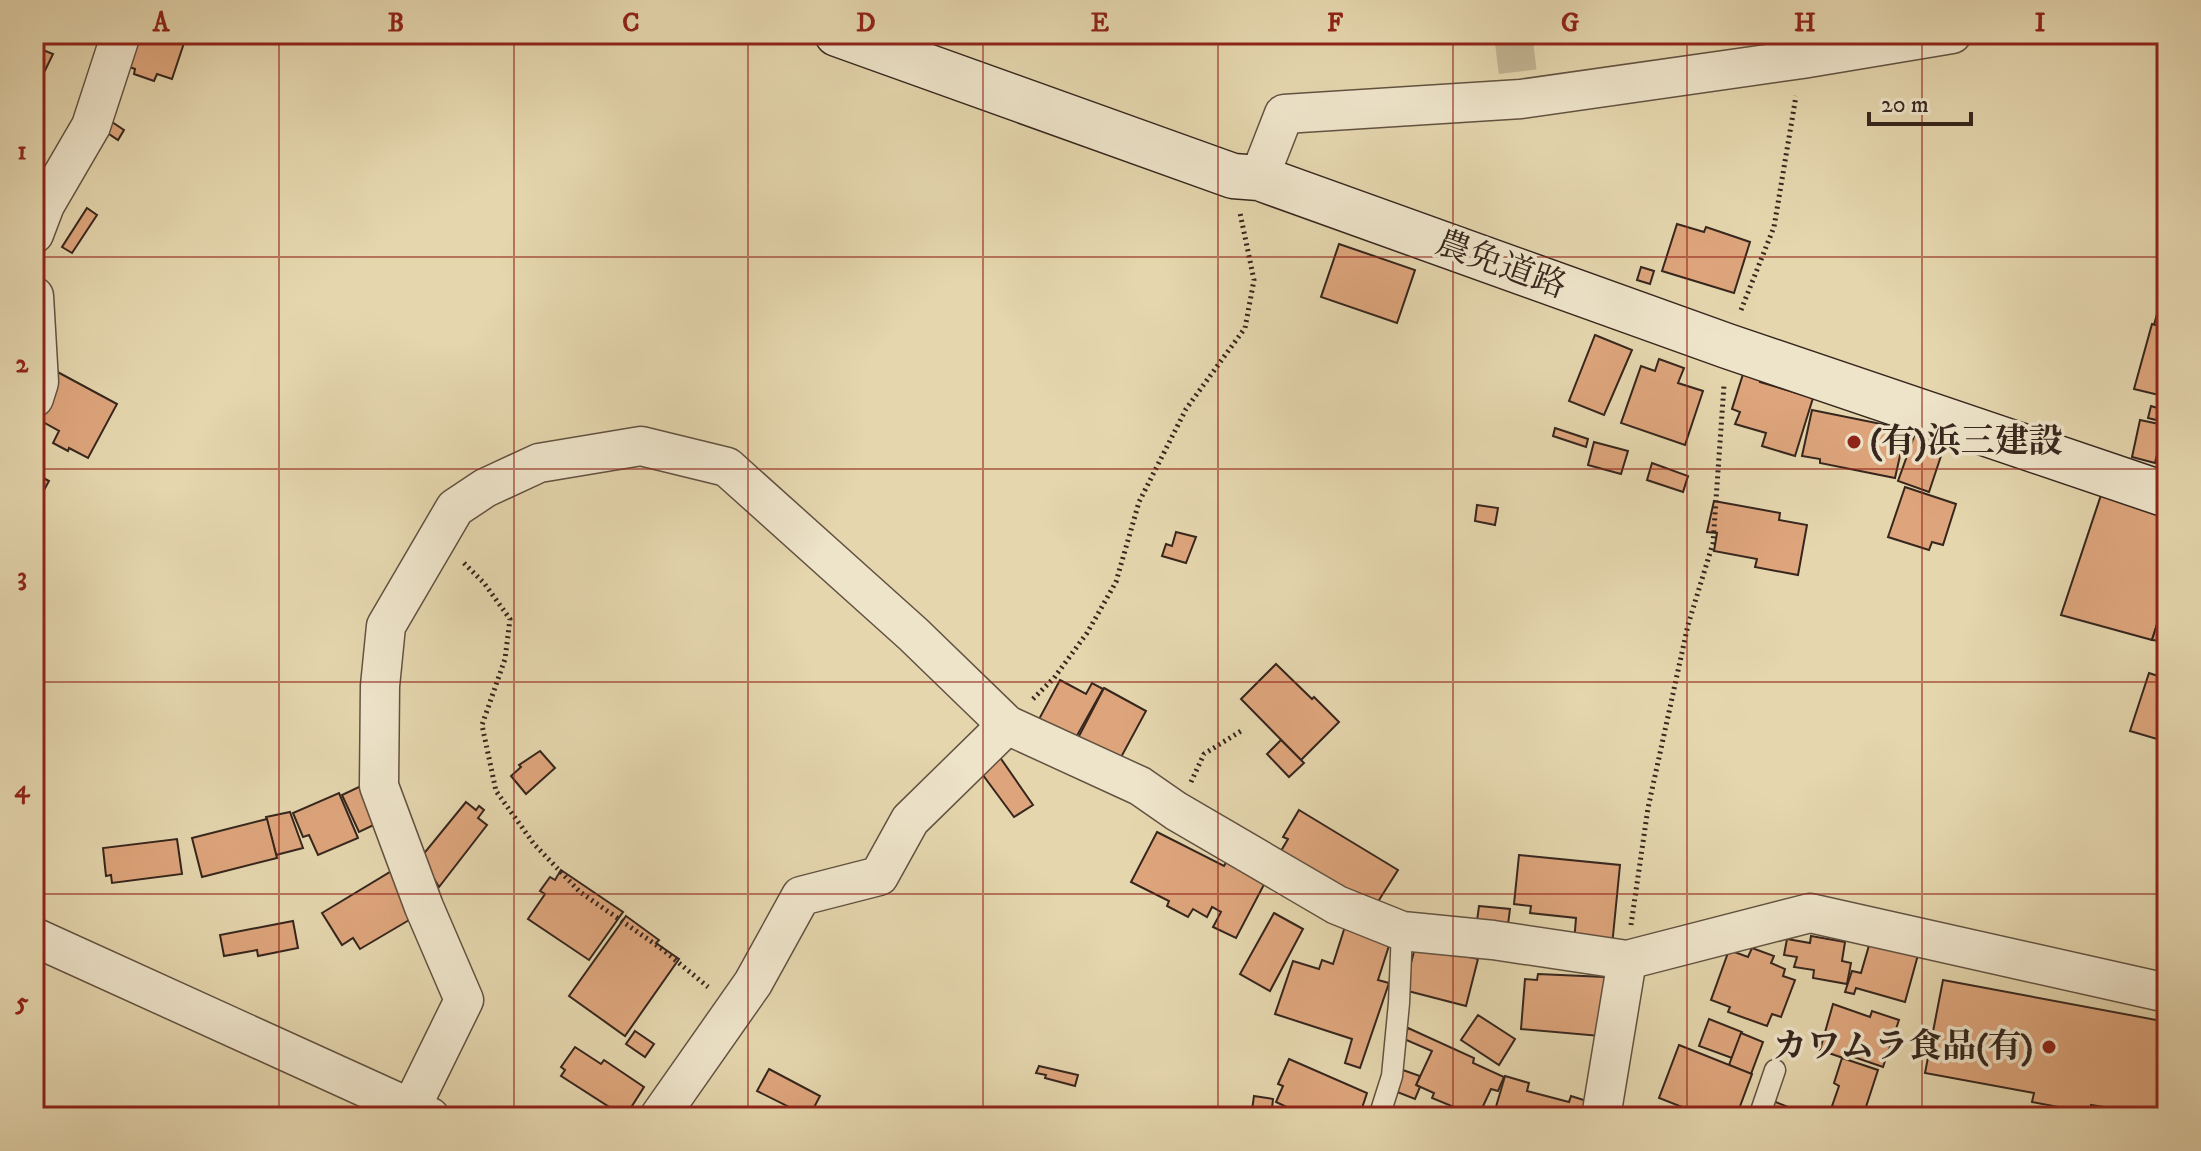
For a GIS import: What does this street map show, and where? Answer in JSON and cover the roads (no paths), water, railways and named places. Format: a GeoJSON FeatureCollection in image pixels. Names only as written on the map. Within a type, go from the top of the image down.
{"type":"FeatureCollection","features":[{"type":"Feature","properties":{"kind":"street"},"geometry":{"type":"LineString","coordinates":[[37,220],[91,126],[121,34]]}},
{"type":"Feature","properties":{"kind":"street","name":"農免道路"},"geometry":{"type":"LineString","coordinates":[[837,34],[1727,346],[2167,495]]}},
{"type":"Feature","properties":{"kind":"street"},"geometry":{"type":"LineString","coordinates":[[1246,177],[1284,114],[1521,99],[1952,34]]}},
{"type":"Feature","properties":{"kind":"street"},"geometry":{"type":"LineString","coordinates":[[34,296],[39,382],[34,398]]}},
{"type":"Feature","properties":{"kind":"street"},"geometry":{"type":"LineString","coordinates":[[34,937],[421,1113],[464,1000],[424,907],[379,786],[380,686],[386,626],[455,508],[485,488],[539,463],[641,446],[727,467],[913,634],[1007,725],[1140,786],[1176,811],[1337,905],[1402,931],[1493,940],[1627,960],[1810,913],[2167,993]]}},
{"type":"Feature","properties":{"kind":"street"},"geometry":{"type":"LineString","coordinates":[[659,1117],[753,983],[801,896],[879,876],[910,820],[1007,725]]}},
{"type":"Feature","properties":{"kind":"street"},"geometry":{"type":"LineString","coordinates":[[1601,1117],[1627,960]]}},
{"type":"Feature","properties":{"kind":"lane"},"geometry":{"type":"LineString","coordinates":[[1379,1117],[1392,1076],[1402,931]]}},
{"type":"Feature","properties":{"kind":"lane"},"geometry":{"type":"LineString","coordinates":[[1759,1117],[1775,1070]]}},
{"type":"Feature","properties":{"kind":"tunnel"},"geometry":{"type":"LineString","coordinates":[[1513,34],[1521,99]]}},
{"type":"Feature","properties":{"kind":"place","name":"(有)浜三建設"},"geometry":{"type":"Point","coordinates":[1854,442]}},
{"type":"Feature","properties":{"kind":"place","name":"カワムラ食品(有)"},"geometry":{"type":"Point","coordinates":[2049,1047]}}]}
